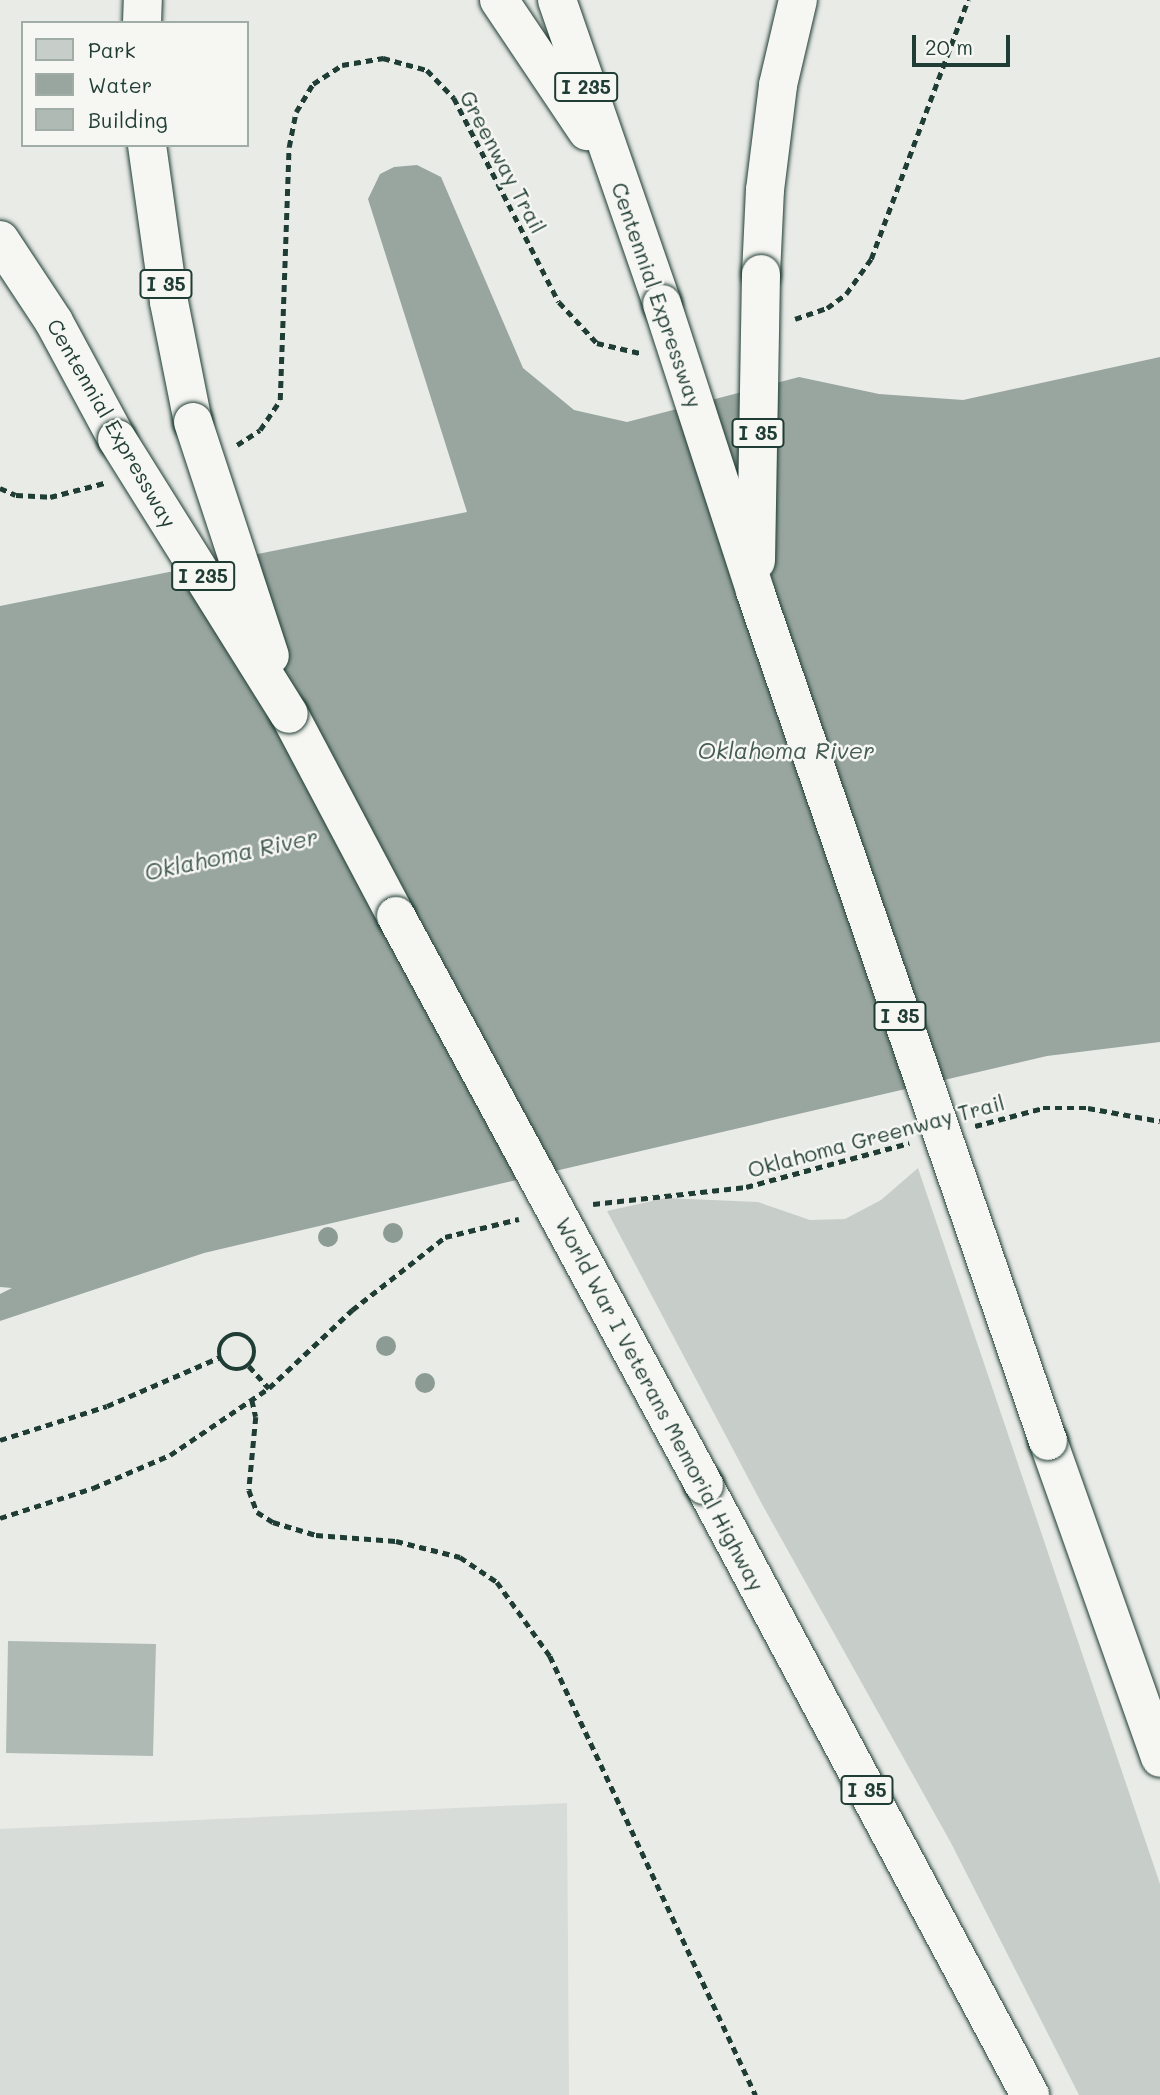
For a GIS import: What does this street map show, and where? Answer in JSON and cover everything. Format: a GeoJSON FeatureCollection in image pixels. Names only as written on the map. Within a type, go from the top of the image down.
{"type":"FeatureCollection","features":[{"type":"Feature","properties":{"kind":"highway"},"geometry":{"type":"LineString","coordinates":[[142,21],[143,0]]}},
{"type":"Feature","properties":{"kind":"highway"},"geometry":{"type":"LineString","coordinates":[[499,0],[616,174]]}},
{"type":"Feature","properties":{"kind":"highway","name":"Centennial Expressway"},"geometry":{"type":"LineString","coordinates":[[557,0],[662,304],[755,591]]}},
{"type":"Feature","properties":{"kind":"highway","name":"I 35"},"geometry":{"type":"LineString","coordinates":[[798,0],[775,111],[761,274],[755,591],[1160,1758]]}},
{"type":"Feature","properties":{"kind":"highway","name":"I 35"},"geometry":{"type":"LineString","coordinates":[[147,147],[169,302],[193,422],[289,714]]}},
{"type":"Feature","properties":{"kind":"highway"},"geometry":{"type":"LineString","coordinates":[[0,211],[54,322]]}},
{"type":"Feature","properties":{"kind":"highway","name":"Centennial Expressway"},"geometry":{"type":"LineString","coordinates":[[0,240],[54,322],[117,439],[289,714]]}},
{"type":"Feature","properties":{"kind":"highway","name":"World War I Veterans Memorial Highway"},"geometry":{"type":"LineString","coordinates":[[289,714],[1030,2095]]}},
{"type":"Feature","properties":{"kind":"path"},"geometry":{"type":"LineString","coordinates":[[783,321],[827,308],[858,284],[871,259],[968,0]]}},
{"type":"Feature","properties":{"kind":"path","name":"Greenway Trail"},"geometry":{"type":"LineString","coordinates":[[225,452],[260,430],[280,400],[294,124],[313,84],[342,65],[383,58],[427,70],[454,98],[559,302],[576,325],[597,342],[622,352],[645,353]]}},
{"type":"Feature","properties":{"kind":"path"},"geometry":{"type":"LineString","coordinates":[[0,488],[16,495],[50,497],[117,480]]}},
{"type":"Feature","properties":{"kind":"path","name":"Oklahoma Greenway Trail"},"geometry":{"type":"LineString","coordinates":[[965,1129],[1043,1108],[1088,1108],[1160,1121]]}},
{"type":"Feature","properties":{"kind":"path","name":"Oklahoma Greenway Trail"},"geometry":{"type":"LineString","coordinates":[[591,1205],[631,1196],[746,1187],[914,1142]]}},
{"type":"Feature","properties":{"kind":"path"},"geometry":{"type":"LineString","coordinates":[[0,1518],[93,1488],[170,1455],[269,1388],[352,1310],[445,1237],[524,1218]]}},
{"type":"Feature","properties":{"kind":"path"},"geometry":{"type":"LineString","coordinates":[[246,1335],[256,1350],[249,1366],[232,1369],[220,1357],[220,1345],[228,1336],[246,1335]]}},
{"type":"Feature","properties":{"kind":"path"},"geometry":{"type":"LineString","coordinates":[[0,1440],[107,1406],[220,1357]]}},
{"type":"Feature","properties":{"kind":"path"},"geometry":{"type":"LineString","coordinates":[[249,1366],[269,1388]]}},
{"type":"Feature","properties":{"kind":"path"},"geometry":{"type":"LineString","coordinates":[[252,1400],[256,1417],[249,1490],[257,1512],[273,1522],[316,1535],[396,1541],[460,1557],[497,1582],[550,1656],[756,2095]]}},
{"type":"Feature","properties":{"kind":"shaded area"},"geometry":{"type":"Polygon","coordinates":[[[567,1803],[569,2095],[0,2095],[0,1829],[567,1803]]]}},
{"type":"Feature","properties":{"kind":"green space"},"geometry":{"type":"Polygon","coordinates":[[[918,1168],[1160,1884],[1160,2095],[1079,2095],[951,1843],[763,1506],[607,1211],[666,1198],[758,1202],[810,1220],[845,1219],[881,1200],[918,1168]]]}},
{"type":"Feature","properties":{"kind":"water","name":"Oklahoma River"},"geometry":{"type":"Polygon","coordinates":[[[417,165],[441,177],[523,368],[574,410],[627,422],[799,377],[879,394],[963,400],[1160,357],[1160,1042],[1047,1056],[204,1253],[0,1321],[0,1294],[12,1288],[0,1287],[0,606],[467,512],[368,199],[380,174],[394,167],[417,165]]]}},
{"type":"Feature","properties":{"kind":"building"},"geometry":{"type":"Polygon","coordinates":[[[8,1641],[156,1644],[153,1756],[6,1753],[8,1641]]]}}]}
